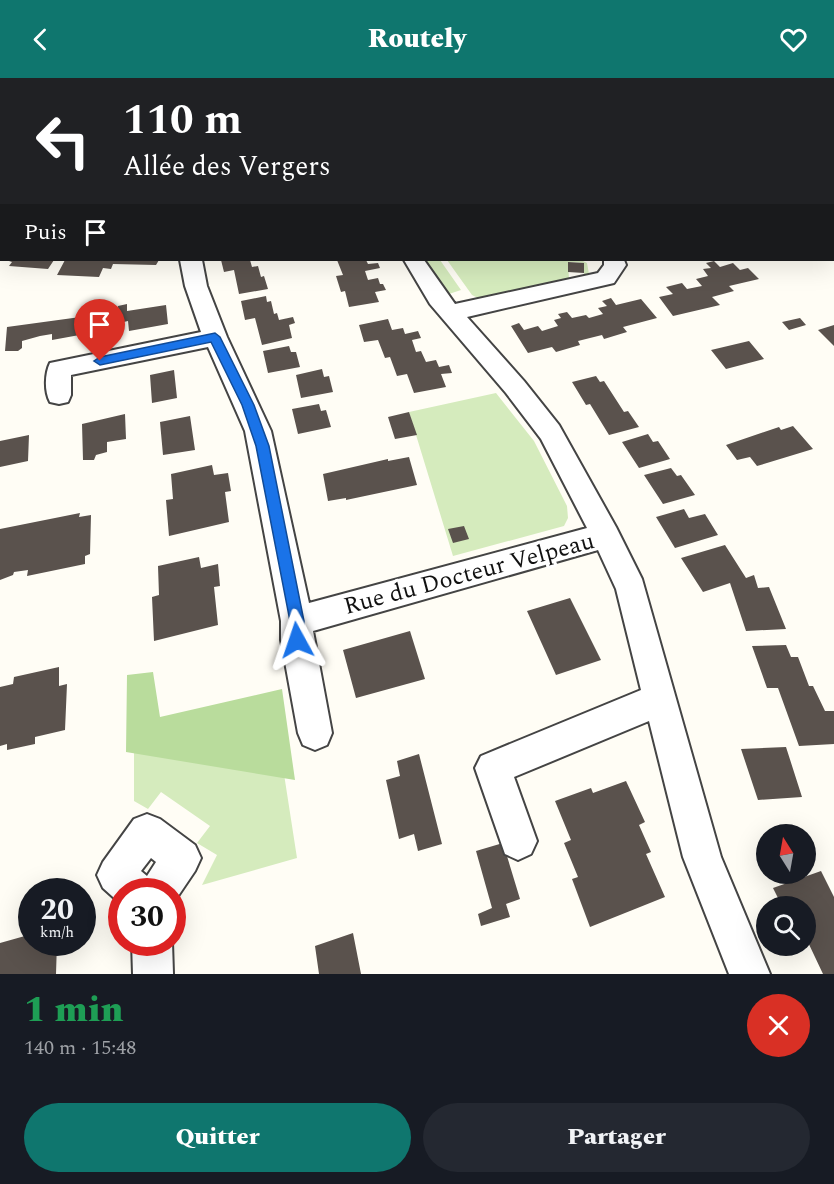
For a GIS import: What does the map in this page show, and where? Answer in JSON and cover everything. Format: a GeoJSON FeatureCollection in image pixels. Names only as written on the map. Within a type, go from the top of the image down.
{"type":"FeatureCollection","features":[{"type":"Feature","properties":{"kind":"street"},"geometry":{"type":"LineString","coordinates":[[191,261],[196,286],[215,337],[258,431],[297,621],[297,640],[315,733]]}},
{"type":"Feature","properties":{"kind":"street"},"geometry":{"type":"LineString","coordinates":[[415,261],[438,299],[515,387],[550,432],[606,536],[631,589],[702,857],[750,974]]}},
{"type":"Feature","properties":{"kind":"street"},"geometry":{"type":"LineString","coordinates":[[450,313],[606,278],[615,265],[614,261]]}},
{"type":"Feature","properties":{"kind":"street"},"geometry":{"type":"LineString","coordinates":[[59,396],[59,369],[215,337]]}},
{"type":"Feature","properties":{"kind":"street","name":"Rue du Docteur Velpeau"},"geometry":{"type":"LineString","coordinates":[[297,621],[606,536]]}},
{"type":"Feature","properties":{"kind":"street"},"geometry":{"type":"LineString","coordinates":[[518,841],[493,768],[660,700]]}},
{"type":"Feature","properties":{"kind":"street"},"geometry":{"type":"LineString","coordinates":[[120,878],[116,875],[147,832],[182,858],[168,878]]}},
{"type":"Feature","properties":{"kind":"street"},"geometry":{"type":"LineString","coordinates":[[152,956],[153,974]]}},
{"type":"Feature","properties":{"kind":"green space"},"geometry":{"type":"Polygon","coordinates":[[[427,261],[441,261],[461,290],[449,294],[427,261]]]}},
{"type":"Feature","properties":{"kind":"green space"},"geometry":{"type":"Polygon","coordinates":[[[448,261],[583,261],[587,263],[589,274],[584,275],[584,263],[568,262],[569,279],[478,298],[472,295],[448,261]]]}},
{"type":"Feature","properties":{"kind":"green space"},"geometry":{"type":"Polygon","coordinates":[[[496,393],[534,441],[567,506],[568,518],[564,526],[453,556],[409,412],[496,393]]]}},
{"type":"Feature","properties":{"kind":"green space"},"geometry":{"type":"Polygon","coordinates":[[[153,672],[160,717],[282,689],[295,780],[126,752],[127,675],[153,672]]]}},
{"type":"Feature","properties":{"kind":"green space"},"geometry":{"type":"Polygon","coordinates":[[[273,703],[297,858],[202,885],[217,855],[197,843],[210,826],[161,792],[148,809],[134,801],[134,736],[273,703]]]}},
{"type":"Feature","properties":{"kind":"building"},"geometry":{"type":"Polygon","coordinates":[[[9,261],[53,261],[48,269],[9,266],[12,262],[9,261]]]}},
{"type":"Feature","properties":{"kind":"building"},"geometry":{"type":"Polygon","coordinates":[[[64,261],[158,261],[156,265],[113,264],[111,269],[103,268],[99,277],[57,275],[64,261]]]}},
{"type":"Feature","properties":{"kind":"building"},"geometry":{"type":"Polygon","coordinates":[[[221,261],[250,261],[252,267],[258,266],[268,289],[239,294],[234,270],[224,272],[221,261]]]}},
{"type":"Feature","properties":{"kind":"building"},"geometry":{"type":"Polygon","coordinates":[[[337,261],[378,263],[380,268],[365,271],[368,280],[378,278],[386,290],[375,292],[379,302],[349,307],[345,291],[341,292],[336,276],[343,275],[337,261]]]}},
{"type":"Feature","properties":{"kind":"building"},"geometry":{"type":"Polygon","coordinates":[[[714,261],[720,267],[733,263],[740,270],[748,268],[759,279],[729,286],[734,291],[712,297],[720,305],[673,316],[659,297],[673,294],[666,287],[682,283],[687,289],[702,286],[696,279],[708,276],[703,269],[711,268],[706,263],[714,261]]]}},
{"type":"Feature","properties":{"kind":"building"},"geometry":{"type":"Polygon","coordinates":[[[568,262],[584,263],[584,273],[568,272],[568,262]]]}},
{"type":"Feature","properties":{"kind":"building"},"geometry":{"type":"Polygon","coordinates":[[[266,296],[267,302],[271,301],[274,314],[277,313],[279,320],[293,317],[295,323],[289,325],[292,338],[262,345],[255,318],[245,320],[241,301],[266,296]]]}},
{"type":"Feature","properties":{"kind":"building"},"geometry":{"type":"Polygon","coordinates":[[[611,298],[616,305],[641,299],[657,318],[623,327],[627,332],[604,339],[602,335],[578,341],[580,345],[556,352],[552,347],[528,353],[511,326],[519,323],[524,330],[538,326],[542,331],[558,326],[554,320],[561,318],[558,314],[567,312],[572,318],[586,315],[589,318],[603,314],[598,308],[607,306],[602,301],[611,298]]]}},
{"type":"Feature","properties":{"kind":"building"},"geometry":{"type":"Polygon","coordinates":[[[127,304],[127,311],[166,305],[168,324],[129,331],[128,321],[119,323],[118,306],[127,304]]]}},
{"type":"Feature","properties":{"kind":"building"},"geometry":{"type":"Polygon","coordinates":[[[95,315],[96,332],[52,340],[52,334],[40,336],[22,341],[22,348],[18,351],[5,351],[7,327],[95,315]]]}},
{"type":"Feature","properties":{"kind":"building"},"geometry":{"type":"Polygon","coordinates":[[[800,318],[806,325],[789,330],[782,322],[800,318]]]}},
{"type":"Feature","properties":{"kind":"building"},"geometry":{"type":"Polygon","coordinates":[[[388,319],[392,330],[403,328],[405,334],[418,331],[421,338],[412,340],[416,352],[421,351],[426,362],[436,360],[439,367],[449,365],[452,373],[441,374],[446,387],[414,393],[407,374],[397,376],[390,357],[385,358],[378,340],[364,342],[359,325],[388,319]]]}},
{"type":"Feature","properties":{"kind":"building"},"geometry":{"type":"Polygon","coordinates":[[[834,325],[834,346],[818,330],[834,325]]]}},
{"type":"Feature","properties":{"kind":"building"},"geometry":{"type":"Polygon","coordinates":[[[749,341],[764,359],[726,369],[711,350],[749,341]]]}},
{"type":"Feature","properties":{"kind":"building"},"geometry":{"type":"Polygon","coordinates":[[[289,346],[291,352],[296,352],[300,367],[268,373],[263,351],[289,346]]]}},
{"type":"Feature","properties":{"kind":"building"},"geometry":{"type":"Polygon","coordinates":[[[322,369],[324,377],[329,376],[333,392],[301,398],[296,375],[322,369]]]}},
{"type":"Feature","properties":{"kind":"building"},"geometry":{"type":"Polygon","coordinates":[[[174,370],[177,398],[152,403],[150,375],[174,370]]]}},
{"type":"Feature","properties":{"kind":"building"},"geometry":{"type":"Polygon","coordinates":[[[596,376],[600,382],[604,381],[624,412],[628,411],[639,427],[609,435],[590,404],[586,405],[572,382],[596,376]]]}},
{"type":"Feature","properties":{"kind":"building"},"geometry":{"type":"Polygon","coordinates":[[[319,404],[321,411],[326,410],[331,427],[298,434],[292,409],[319,404]]]}},
{"type":"Feature","properties":{"kind":"building"},"geometry":{"type":"Polygon","coordinates":[[[409,412],[417,435],[395,439],[388,417],[409,412]]]}},
{"type":"Feature","properties":{"kind":"building"},"geometry":{"type":"Polygon","coordinates":[[[125,414],[126,439],[107,442],[107,452],[96,455],[94,460],[83,460],[82,424],[125,414]]]}},
{"type":"Feature","properties":{"kind":"building"},"geometry":{"type":"Polygon","coordinates":[[[190,416],[195,450],[163,455],[160,422],[190,416]]]}},
{"type":"Feature","properties":{"kind":"building"},"geometry":{"type":"Polygon","coordinates":[[[793,426],[813,449],[757,466],[750,457],[737,460],[726,445],[779,427],[781,430],[793,426]]]}},
{"type":"Feature","properties":{"kind":"building"},"geometry":{"type":"Polygon","coordinates":[[[648,434],[653,442],[658,441],[670,459],[639,468],[622,442],[648,434]]]}},
{"type":"Feature","properties":{"kind":"building"},"geometry":{"type":"Polygon","coordinates":[[[29,435],[28,461],[0,467],[0,441],[29,435]]]}},
{"type":"Feature","properties":{"kind":"building"},"geometry":{"type":"Polygon","coordinates":[[[409,457],[417,485],[346,500],[346,498],[328,501],[323,474],[388,459],[388,461],[409,457]]]}},
{"type":"Feature","properties":{"kind":"building"},"geometry":{"type":"Polygon","coordinates":[[[212,465],[214,475],[228,473],[231,491],[225,492],[229,522],[169,536],[166,500],[173,499],[171,474],[212,465]]]}},
{"type":"Feature","properties":{"kind":"building"},"geometry":{"type":"Polygon","coordinates":[[[671,468],[677,476],[681,475],[695,495],[663,504],[644,475],[671,468]]]}},
{"type":"Feature","properties":{"kind":"building"},"geometry":{"type":"Polygon","coordinates":[[[684,509],[689,518],[705,514],[718,535],[675,548],[656,517],[684,509]]]}},
{"type":"Feature","properties":{"kind":"building"},"geometry":{"type":"Polygon","coordinates":[[[80,513],[79,517],[91,515],[90,554],[85,556],[85,564],[27,576],[28,570],[14,572],[13,575],[0,580],[0,529],[80,513]]]}},
{"type":"Feature","properties":{"kind":"building"},"geometry":{"type":"Polygon","coordinates":[[[464,526],[469,539],[453,543],[448,529],[464,526]]]}},
{"type":"Feature","properties":{"kind":"building"},"geometry":{"type":"Polygon","coordinates":[[[725,545],[746,578],[754,575],[758,588],[769,587],[786,629],[746,631],[730,583],[703,592],[681,558],[725,545]]]}},
{"type":"Feature","properties":{"kind":"building"},"geometry":{"type":"Polygon","coordinates":[[[199,557],[201,568],[218,564],[220,586],[214,587],[218,625],[154,641],[152,597],[159,595],[158,566],[199,557]]]}},
{"type":"Feature","properties":{"kind":"building"},"geometry":{"type":"Polygon","coordinates":[[[570,598],[601,660],[556,675],[527,611],[570,598]]]}},
{"type":"Feature","properties":{"kind":"building"},"geometry":{"type":"Polygon","coordinates":[[[410,631],[425,679],[356,698],[343,650],[410,631]]]}},
{"type":"Feature","properties":{"kind":"building"},"geometry":{"type":"Polygon","coordinates":[[[786,645],[791,657],[798,657],[809,686],[813,686],[825,711],[834,711],[834,744],[799,746],[778,688],[767,688],[752,646],[786,645]]]}},
{"type":"Feature","properties":{"kind":"building"},"geometry":{"type":"Polygon","coordinates":[[[59,667],[59,686],[67,684],[65,730],[35,737],[35,744],[7,750],[7,744],[0,746],[0,687],[13,684],[14,677],[59,667]]]}},
{"type":"Feature","properties":{"kind":"building"},"geometry":{"type":"Polygon","coordinates":[[[786,747],[802,797],[758,800],[741,749],[786,747]]]}},
{"type":"Feature","properties":{"kind":"building"},"geometry":{"type":"Polygon","coordinates":[[[419,754],[442,844],[418,851],[414,834],[399,839],[386,780],[400,776],[397,761],[419,754]]]}},
{"type":"Feature","properties":{"kind":"building"},"geometry":{"type":"Polygon","coordinates":[[[626,781],[645,822],[639,825],[651,852],[646,854],[665,897],[590,927],[572,879],[578,877],[564,843],[571,840],[555,801],[591,788],[593,793],[626,781]]]}},
{"type":"Feature","properties":{"kind":"building"},"geometry":{"type":"Polygon","coordinates":[[[503,843],[520,899],[506,904],[510,917],[481,926],[478,914],[492,908],[476,851],[503,843]]]}},
{"type":"Feature","properties":{"kind":"building"},"geometry":{"type":"Polygon","coordinates":[[[821,871],[834,897],[834,974],[823,974],[814,956],[816,896],[777,896],[773,888],[784,884],[816,884],[816,873],[821,871]]]}},
{"type":"Feature","properties":{"kind":"building"},"geometry":{"type":"Polygon","coordinates":[[[353,933],[361,974],[319,974],[315,946],[353,933]]]}},
{"type":"Feature","properties":{"kind":"building"},"geometry":{"type":"Polygon","coordinates":[[[18,938],[18,956],[57,956],[56,974],[0,974],[0,943],[18,938]]]}},
{"type":"Feature","properties":{"kind":"route"},"geometry":{"type":"LineString","coordinates":[[100,361],[215,337],[248,405],[263,446],[297,621],[297,640]]}}]}
